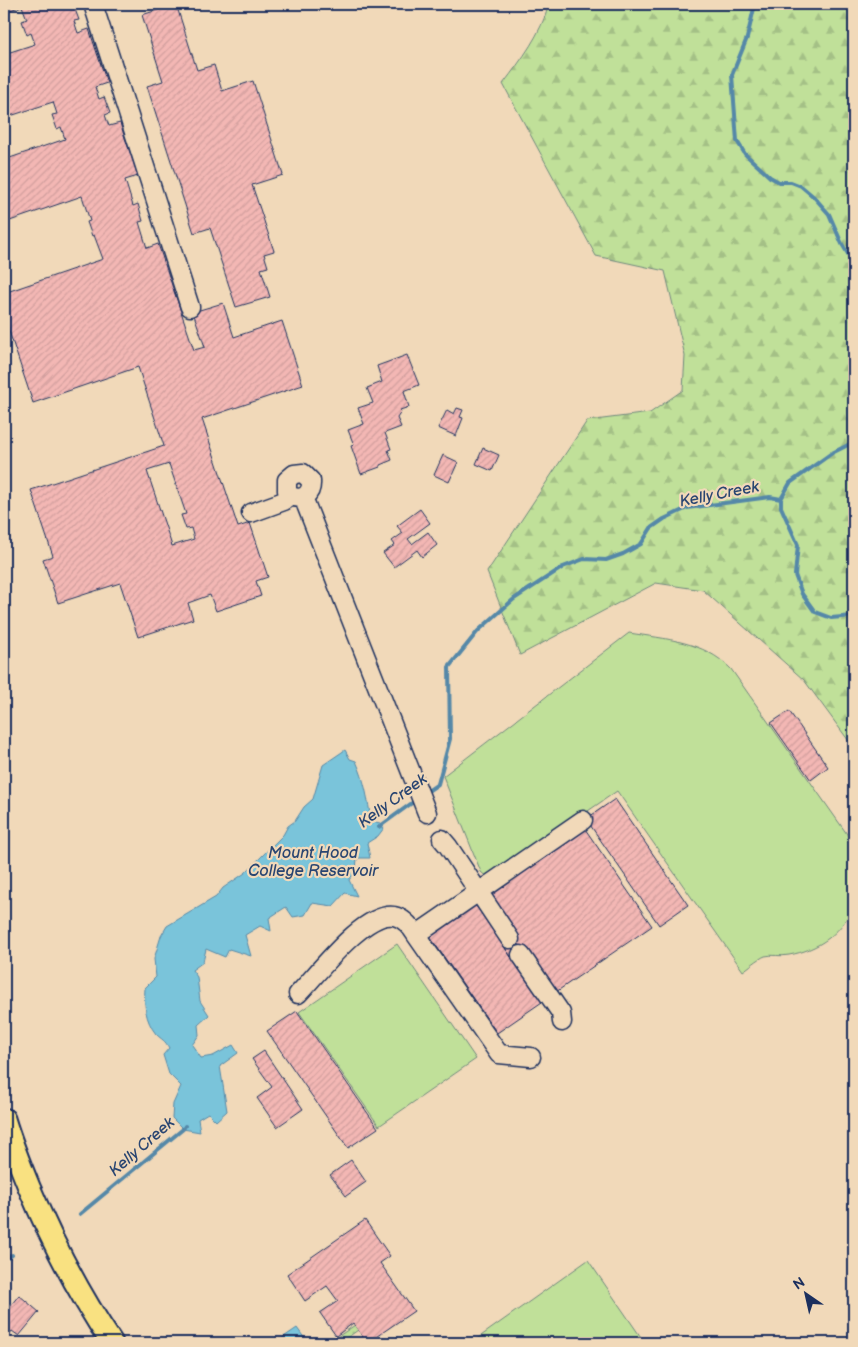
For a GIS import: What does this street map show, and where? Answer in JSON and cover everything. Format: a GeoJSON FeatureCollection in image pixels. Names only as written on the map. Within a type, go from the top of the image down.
{"type":"FeatureCollection","features":[{"type":"Feature","properties":{"kind":"main road"},"geometry":{"type":"LineString","coordinates":[[4,1119],[19,1162],[55,1247],[112,1343]]}},
{"type":"Feature","properties":{"kind":"street"},"geometry":{"type":"LineString","coordinates":[[93,4],[190,307]]}},
{"type":"Feature","properties":{"kind":"street"},"geometry":{"type":"LineString","coordinates":[[251,513],[297,497],[426,814]]}},
{"type":"Feature","properties":{"kind":"street"},"geometry":{"type":"LineString","coordinates":[[416,936],[583,820]]}},
{"type":"Feature","properties":{"kind":"street"},"geometry":{"type":"LineString","coordinates":[[442,839],[510,939]]}},
{"type":"Feature","properties":{"kind":"street"},"geometry":{"type":"LineString","coordinates":[[298,994],[329,958],[352,936],[379,918],[393,916],[403,919],[499,1054],[531,1057]]}},
{"type":"Feature","properties":{"kind":"street"},"geometry":{"type":"LineString","coordinates":[[521,955],[561,1013],[562,1022]]}},
{"type":"Feature","properties":{"kind":"green space"},"geometry":{"type":"Polygon","coordinates":[[[549,4],[854,4],[854,748],[804,680],[703,590],[656,583],[520,655],[487,572],[587,421],[650,413],[683,390],[685,356],[665,271],[596,256],[503,84],[536,36],[549,4]]]}},
{"type":"Feature","properties":{"kind":"green space"},"geometry":{"type":"Polygon","coordinates":[[[629,633],[697,647],[709,652],[731,669],[847,834],[854,858],[854,902],[850,913],[837,931],[820,944],[800,953],[783,956],[765,956],[743,971],[617,791],[489,879],[481,872],[443,776],[629,633]]]}},
{"type":"Feature","properties":{"kind":"green space"},"geometry":{"type":"Polygon","coordinates":[[[397,944],[476,1059],[379,1126],[299,1012],[397,944]]]}},
{"type":"Feature","properties":{"kind":"green space"},"geometry":{"type":"Polygon","coordinates":[[[588,1260],[645,1343],[471,1343],[588,1260]]]}},
{"type":"Feature","properties":{"kind":"green space"},"geometry":{"type":"Polygon","coordinates":[[[355,1325],[358,1330],[344,1340],[346,1343],[335,1343],[333,1340],[355,1325]]]}},
{"type":"Feature","properties":{"kind":"water","name":"Mount Hood College Reservoir"},"geometry":{"type":"Polygon","coordinates":[[[345,750],[350,759],[356,761],[362,776],[371,821],[380,823],[384,828],[378,836],[367,843],[370,858],[357,858],[356,871],[349,880],[357,896],[345,893],[333,906],[312,903],[305,915],[293,917],[286,907],[269,918],[271,931],[260,926],[245,935],[251,956],[229,949],[225,957],[206,949],[203,962],[192,970],[197,977],[200,1001],[209,1015],[198,1025],[199,1035],[192,1045],[201,1058],[213,1056],[233,1045],[238,1053],[220,1066],[227,1111],[216,1121],[208,1113],[198,1119],[200,1132],[183,1129],[172,1118],[173,1104],[181,1086],[169,1074],[163,1055],[169,1048],[152,1029],[147,1018],[145,1006],[145,988],[156,977],[154,959],[161,936],[167,926],[216,897],[223,888],[245,873],[283,835],[288,826],[295,821],[304,807],[313,799],[323,765],[345,750]]]}},
{"type":"Feature","properties":{"kind":"water"},"geometry":{"type":"Polygon","coordinates":[[[297,1328],[308,1343],[275,1343],[297,1328]]]}},
{"type":"Feature","properties":{"kind":"building"},"geometry":{"type":"Polygon","coordinates":[[[4,4],[73,4],[79,20],[74,21],[78,33],[89,29],[107,83],[95,87],[99,99],[104,97],[110,113],[105,115],[109,126],[120,123],[138,176],[125,180],[133,206],[138,204],[143,221],[139,222],[147,248],[158,244],[194,350],[205,347],[193,312],[223,303],[234,337],[282,321],[303,385],[202,419],[238,527],[250,523],[268,577],[256,581],[261,596],[216,611],[210,595],[188,603],[193,619],[138,637],[120,583],[58,603],[43,559],[53,556],[31,490],[164,446],[138,367],[33,403],[4,316],[4,293],[103,259],[87,222],[90,221],[82,196],[4,223],[4,160],[65,139],[61,127],[57,129],[52,115],[57,114],[53,102],[4,118],[4,54],[35,44],[31,33],[27,35],[22,21],[27,19],[22,6],[4,12],[4,4]],[[169,464],[147,471],[172,546],[194,539],[191,528],[186,529],[181,515],[186,514],[169,464]]]}},
{"type":"Feature","properties":{"kind":"building"},"geometry":{"type":"Polygon","coordinates":[[[176,4],[197,70],[214,65],[222,91],[253,81],[283,175],[252,185],[274,251],[264,254],[268,267],[261,269],[270,297],[236,307],[210,228],[194,233],[147,86],[163,81],[142,15],[176,4]]]}},
{"type":"Feature","properties":{"kind":"building"},"geometry":{"type":"Polygon","coordinates":[[[407,355],[419,385],[404,391],[409,407],[400,410],[401,412],[397,418],[401,427],[385,433],[391,449],[388,450],[392,460],[361,474],[351,446],[354,445],[348,430],[364,424],[358,408],[373,403],[367,388],[382,382],[377,366],[407,355]]]}},
{"type":"Feature","properties":{"kind":"building"},"geometry":{"type":"Polygon","coordinates":[[[457,408],[463,410],[460,417],[463,418],[456,436],[438,428],[447,410],[454,414],[457,408]]]}},
{"type":"Feature","properties":{"kind":"building"},"geometry":{"type":"Polygon","coordinates":[[[483,448],[499,455],[492,471],[476,464],[483,448]]]}},
{"type":"Feature","properties":{"kind":"building"},"geometry":{"type":"Polygon","coordinates":[[[443,455],[458,462],[449,482],[434,475],[443,455]]]}},
{"type":"Feature","properties":{"kind":"building"},"geometry":{"type":"Polygon","coordinates":[[[420,509],[430,523],[408,539],[412,544],[428,532],[437,545],[422,557],[417,550],[394,567],[383,553],[395,545],[392,541],[403,533],[397,526],[420,509]]]}},
{"type":"Feature","properties":{"kind":"building"},"geometry":{"type":"Polygon","coordinates":[[[789,711],[828,767],[811,780],[771,723],[789,711]]]}},
{"type":"Feature","properties":{"kind":"building"},"geometry":{"type":"Polygon","coordinates":[[[615,799],[688,905],[659,925],[586,819],[615,799]]]}},
{"type":"Feature","properties":{"kind":"building"},"geometry":{"type":"Polygon","coordinates":[[[583,826],[652,926],[553,994],[485,895],[583,826]]]}},
{"type":"Feature","properties":{"kind":"building"},"geometry":{"type":"Polygon","coordinates":[[[474,903],[542,1002],[497,1033],[428,934],[474,903]]]}},
{"type":"Feature","properties":{"kind":"building"},"geometry":{"type":"Polygon","coordinates":[[[515,939],[522,949],[511,957],[504,946],[515,939]]]}},
{"type":"Feature","properties":{"kind":"building"},"geometry":{"type":"Polygon","coordinates":[[[297,1011],[378,1128],[348,1148],[267,1031],[297,1011]]]}},
{"type":"Feature","properties":{"kind":"building"},"geometry":{"type":"Polygon","coordinates":[[[264,1051],[303,1109],[277,1127],[257,1098],[272,1087],[252,1059],[264,1051]]]}},
{"type":"Feature","properties":{"kind":"building"},"geometry":{"type":"Polygon","coordinates":[[[351,1160],[366,1182],[346,1196],[330,1175],[351,1160]]]}},
{"type":"Feature","properties":{"kind":"building"},"geometry":{"type":"Polygon","coordinates":[[[365,1220],[390,1256],[380,1263],[414,1311],[367,1343],[353,1323],[336,1336],[320,1313],[338,1301],[327,1286],[305,1301],[287,1274],[365,1220]]]}},
{"type":"Feature","properties":{"kind":"building"},"geometry":{"type":"Polygon","coordinates":[[[19,1295],[39,1312],[19,1336],[12,1331],[4,1341],[4,1314],[19,1295]]]}},
{"type":"Feature","properties":{"kind":"waterway"},"geometry":{"type":"LineString","coordinates":[[755,4],[747,38],[732,75],[737,141],[745,154],[770,177],[779,182],[791,182],[801,186],[814,197],[829,214],[848,254],[854,257]]}},
{"type":"Feature","properties":{"kind":"waterway"},"geometry":{"type":"LineString","coordinates":[[854,439],[852,443],[832,453],[790,483],[781,499],[781,507],[798,545],[795,575],[802,594],[815,612],[831,618],[854,616]]}},
{"type":"Feature","properties":{"kind":"waterway","name":"Kelly Creek"},"geometry":{"type":"LineString","coordinates":[[425,793],[438,784],[450,739],[449,667],[478,631],[514,599],[563,567],[584,559],[606,560],[623,554],[641,544],[651,528],[664,519],[687,508],[770,497],[781,499]]}},
{"type":"Feature","properties":{"kind":"waterway","name":"Kelly Creek"},"geometry":{"type":"LineString","coordinates":[[379,827],[416,800]]}},
{"type":"Feature","properties":{"kind":"waterway","name":"Kelly Creek"},"geometry":{"type":"LineString","coordinates":[[80,1214],[185,1126]]}},
{"type":"Feature","properties":{"kind":"waterway","name":"Kelly Creek"},"geometry":{"type":"LineString","coordinates":[[4,1260],[12,1255]]}}]}
